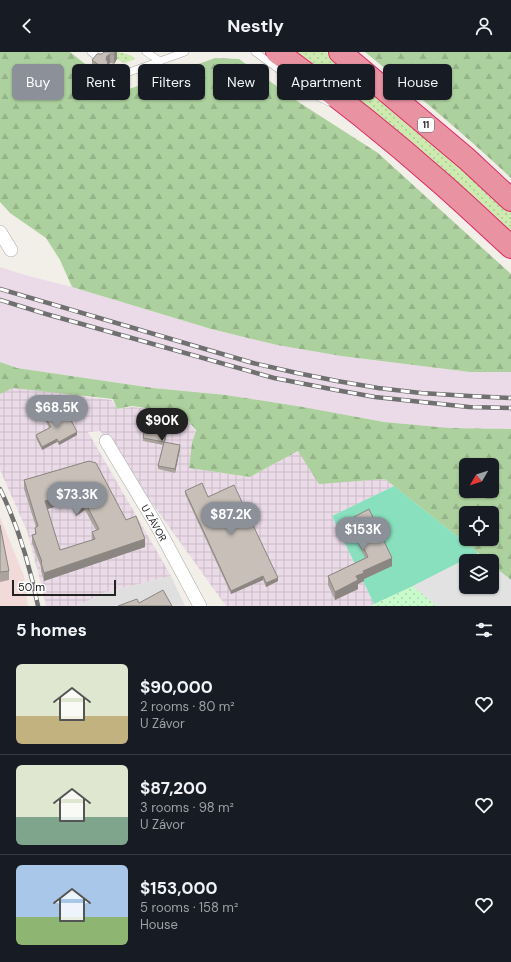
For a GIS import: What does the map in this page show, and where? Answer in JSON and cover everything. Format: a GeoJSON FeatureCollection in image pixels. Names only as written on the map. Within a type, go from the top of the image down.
{"type":"FeatureCollection","features":[{"type":"Feature","properties":{"kind":"highway"},"geometry":{"type":"LineString","coordinates":[[277,52],[349,106],[396,144],[442,183],[511,247]]}},
{"type":"Feature","properties":{"kind":"highway","name":"11"},"geometry":{"type":"LineString","coordinates":[[340,52],[467,160],[511,200]]}},
{"type":"Feature","properties":{"kind":"street"},"geometry":{"type":"LineString","coordinates":[[0,232],[11,250]]}},
{"type":"Feature","properties":{"kind":"street","name":"U ZÁVOR"},"geometry":{"type":"LineString","coordinates":[[106,441],[157,526],[200,606]]}},
{"type":"Feature","properties":{"kind":"lane"},"geometry":{"type":"LineString","coordinates":[[91,52],[100,59]]}},
{"type":"Feature","properties":{"kind":"lane"},"geometry":{"type":"LineString","coordinates":[[146,52],[160,61]]}},
{"type":"Feature","properties":{"kind":"lane"},"geometry":{"type":"LineString","coordinates":[[130,72],[185,52]]}},
{"type":"Feature","properties":{"kind":"lane"},"geometry":{"type":"LineString","coordinates":[[255,52],[314,96],[326,101],[349,106]]}},
{"type":"Feature","properties":{"kind":"shaded area"},"geometry":{"type":"Polygon","coordinates":[[[0,267],[72,287],[210,329],[277,345],[341,356],[470,372],[511,372],[511,429],[449,428],[384,422],[226,395],[153,388],[17,368],[0,362],[0,267]]]}},
{"type":"Feature","properties":{"kind":"shaded area"},"geometry":{"type":"Polygon","coordinates":[[[4,379],[86,397],[112,400],[117,409],[133,407],[181,413],[195,430],[189,468],[250,477],[298,451],[358,481],[385,479],[394,486],[332,516],[374,604],[370,606],[226,606],[100,431],[88,432],[171,576],[106,592],[77,606],[46,606],[27,531],[0,470],[0,382],[4,379]]]}},
{"type":"Feature","properties":{"kind":"shaded area"},"geometry":{"type":"Polygon","coordinates":[[[0,517],[24,576],[28,606],[0,606],[0,517]]]}},
{"type":"Feature","properties":{"kind":"shaded area"},"geometry":{"type":"Polygon","coordinates":[[[459,563],[459,594],[499,594],[499,571],[511,580],[511,606],[437,606],[413,586],[459,563]]]}},
{"type":"Feature","properties":{"kind":"shaded area"},"geometry":{"type":"Polygon","coordinates":[[[171,576],[185,606],[77,606],[106,592],[171,576]]]}},
{"type":"Feature","properties":{"kind":"green space"},"geometry":{"type":"Polygon","coordinates":[[[0,52],[70,52],[85,64],[72,64],[72,100],[130,100],[130,89],[138,86],[138,100],[205,100],[205,64],[198,64],[215,58],[239,59],[246,64],[213,64],[213,100],[269,100],[269,81],[277,86],[277,100],[296,100],[378,153],[511,274],[511,372],[470,372],[341,356],[277,345],[211,329],[72,287],[60,260],[46,238],[10,213],[0,202],[0,52]]]}},
{"type":"Feature","properties":{"kind":"green space"},"geometry":{"type":"Polygon","coordinates":[[[106,52],[118,52],[130,55],[135,59],[124,63],[106,52]]]}},
{"type":"Feature","properties":{"kind":"green space"},"geometry":{"type":"Polygon","coordinates":[[[290,52],[326,52],[341,64],[304,64],[290,52]]]}},
{"type":"Feature","properties":{"kind":"green space"},"geometry":{"type":"Polygon","coordinates":[[[365,52],[511,52],[511,178],[422,100],[452,100],[452,64],[383,64],[383,67],[365,52]]]}},
{"type":"Feature","properties":{"kind":"green space"},"geometry":{"type":"Polygon","coordinates":[[[375,91],[383,98],[383,100],[386,100],[397,109],[511,212],[511,235],[348,100],[375,100],[375,91]]]}},
{"type":"Feature","properties":{"kind":"green space"},"geometry":{"type":"Polygon","coordinates":[[[0,362],[17,368],[153,388],[226,395],[384,422],[449,428],[511,429],[511,580],[499,571],[499,554],[479,554],[469,546],[499,546],[499,506],[459,506],[459,538],[385,479],[319,484],[298,451],[250,477],[189,468],[192,443],[196,430],[181,413],[132,406],[117,409],[113,399],[13,388],[0,394],[0,362]]]}},
{"type":"Feature","properties":{"kind":"green space"},"geometry":{"type":"Polygon","coordinates":[[[394,486],[459,538],[459,546],[469,546],[478,553],[459,554],[459,563],[374,604],[332,516],[394,486]]]}},
{"type":"Feature","properties":{"kind":"green space"},"geometry":{"type":"Polygon","coordinates":[[[413,586],[437,606],[370,606],[413,586]]]}},
{"type":"Feature","properties":{"kind":"building"},"geometry":{"type":"Polygon","coordinates":[[[104,52],[115,52],[114,54],[107,56],[107,64],[97,64],[92,60],[97,54],[102,54],[104,52]]]}},
{"type":"Feature","properties":{"kind":"building"},"geometry":{"type":"Polygon","coordinates":[[[55,411],[57,413],[60,411],[62,415],[67,412],[77,432],[59,442],[57,439],[42,447],[36,435],[51,427],[45,417],[55,411]]]}},
{"type":"Feature","properties":{"kind":"building"},"geometry":{"type":"Polygon","coordinates":[[[147,416],[159,419],[158,423],[168,425],[164,442],[143,438],[147,416]]]}},
{"type":"Feature","properties":{"kind":"building"},"geometry":{"type":"Polygon","coordinates":[[[164,442],[180,445],[175,469],[158,466],[164,442]]]}},
{"type":"Feature","properties":{"kind":"building"},"geometry":{"type":"Polygon","coordinates":[[[89,461],[96,463],[126,520],[136,516],[145,539],[44,573],[42,562],[32,535],[36,534],[35,528],[38,526],[24,480],[89,461]],[[69,494],[45,501],[60,550],[95,539],[92,532],[99,529],[85,502],[76,507],[69,494]]]}},
{"type":"Feature","properties":{"kind":"building"},"geometry":{"type":"Polygon","coordinates":[[[202,483],[208,497],[234,485],[278,578],[266,583],[263,576],[231,591],[185,491],[202,483]]]}},
{"type":"Feature","properties":{"kind":"building"},"geometry":{"type":"Polygon","coordinates":[[[369,509],[392,558],[363,571],[364,573],[356,576],[358,580],[335,592],[328,576],[368,557],[350,519],[369,509]]]}},
{"type":"Feature","properties":{"kind":"building"},"geometry":{"type":"Polygon","coordinates":[[[0,525],[9,571],[0,572],[0,525]]]}},
{"type":"Feature","properties":{"kind":"building"},"geometry":{"type":"Polygon","coordinates":[[[163,590],[172,606],[118,606],[137,599],[139,603],[163,590]]]}},
{"type":"Feature","properties":{"kind":"railway"},"geometry":{"type":"LineString","coordinates":[[0,289],[253,363],[297,373],[378,388],[421,393],[511,398]]}},
{"type":"Feature","properties":{"kind":"railway"},"geometry":{"type":"LineString","coordinates":[[0,300],[274,378],[375,397],[469,407],[511,408]]}},
{"type":"Feature","properties":{"kind":"railway"},"geometry":{"type":"LineString","coordinates":[[0,489],[23,546],[38,606]]}}]}
